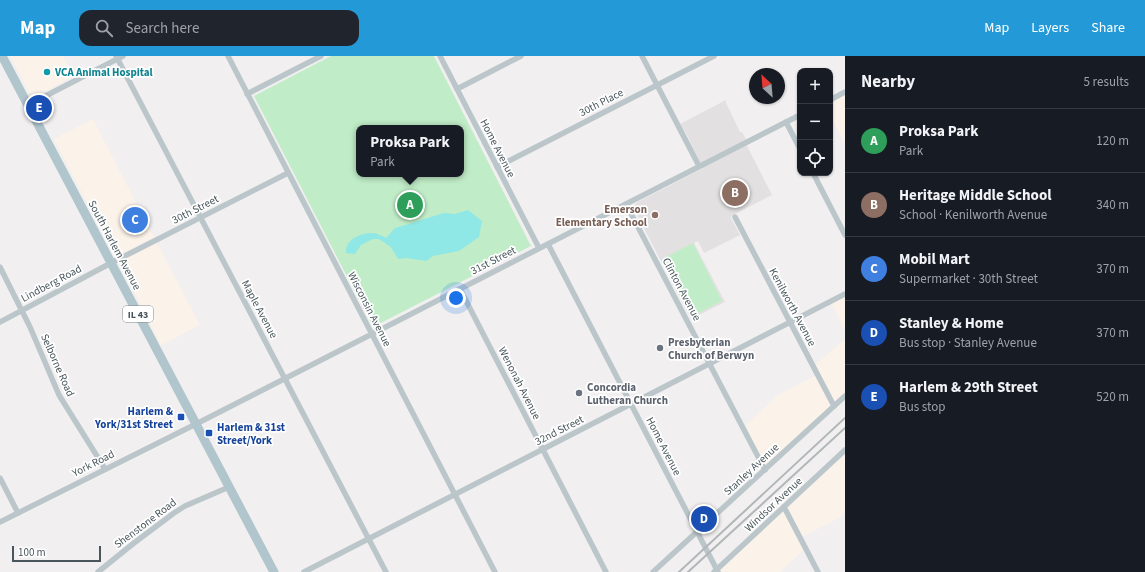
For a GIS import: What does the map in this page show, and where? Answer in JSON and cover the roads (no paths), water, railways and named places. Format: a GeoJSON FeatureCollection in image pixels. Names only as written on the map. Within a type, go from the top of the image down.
{"type":"FeatureCollection","features":[{"type":"Feature","properties":{"kind":"main road","name":"South Harlem Avenue"},"geometry":{"type":"LineString","coordinates":[[2,56],[274,572]]}},
{"type":"Feature","properties":{"kind":"street","name":"Wisconsin Avenue"},"geometry":{"type":"LineString","coordinates":[[228,56],[495,572]]}},
{"type":"Feature","properties":{"kind":"street"},"geometry":{"type":"LineString","coordinates":[[248,94],[321,56]]}},
{"type":"Feature","properties":{"kind":"street","name":"Home Avenue"},"geometry":{"type":"LineString","coordinates":[[440,56],[539,248]]}},
{"type":"Feature","properties":{"kind":"street"},"geometry":{"type":"LineString","coordinates":[[457,89],[521,56]]}},
{"type":"Feature","properties":{"kind":"street"},"geometry":{"type":"LineString","coordinates":[[642,56],[699,166]]}},
{"type":"Feature","properties":{"kind":"street","name":"30th Place"},"geometry":{"type":"LineString","coordinates":[[497,167],[714,56]]}},
{"type":"Feature","properties":{"kind":"street"},"geometry":{"type":"LineString","coordinates":[[28,104],[119,57]]}},
{"type":"Feature","properties":{"kind":"street","name":"Maple Avenue"},"geometry":{"type":"LineString","coordinates":[[119,57],[201,218],[386,572]]}},
{"type":"Feature","properties":{"kind":"street"},"geometry":{"type":"LineString","coordinates":[[833,98],[845,92]]}},
{"type":"Feature","properties":{"kind":"street","name":"31st Street"},"geometry":{"type":"LineString","coordinates":[[196,424],[797,116]]}},
{"type":"Feature","properties":{"kind":"street"},"geometry":{"type":"LineString","coordinates":[[786,122],[797,143]]}},
{"type":"Feature","properties":{"kind":"street","name":"30th Street"},"geometry":{"type":"LineString","coordinates":[[111,263],[288,173]]}},
{"type":"Feature","properties":{"kind":"street"},"geometry":{"type":"LineString","coordinates":[[814,176],[845,235]]}},
{"type":"Feature","properties":{"kind":"street","name":"Clinton Avenue"},"geometry":{"type":"LineString","coordinates":[[626,204],[764,470]]}},
{"type":"Feature","properties":{"kind":"street","name":"Kenilworth Avenue"},"geometry":{"type":"LineString","coordinates":[[735,217],[834,406]]}},
{"type":"Feature","properties":{"kind":"street","name":"Home Avenue"},"geometry":{"type":"LineString","coordinates":[[548,244],[698,531],[716,571]]}},
{"type":"Feature","properties":{"kind":"street","name":"Lindberg Road"},"geometry":{"type":"LineString","coordinates":[[0,322],[111,263]]}},
{"type":"Feature","properties":{"kind":"street","name":"Selborne Road"},"geometry":{"type":"LineString","coordinates":[[0,267],[33,334],[59,395],[105,468]]}},
{"type":"Feature","properties":{"kind":"street","name":"Wenonah Avenue"},"geometry":{"type":"LineString","coordinates":[[460,289],[606,572]]}},
{"type":"Feature","properties":{"kind":"street","name":"32nd Street"},"geometry":{"type":"LineString","coordinates":[[304,572],[845,294]]}},
{"type":"Feature","properties":{"kind":"street","name":"Stanley Avenue"},"geometry":{"type":"LineString","coordinates":[[653,572],[845,396]]}},
{"type":"Feature","properties":{"kind":"street","name":"York Road"},"geometry":{"type":"LineString","coordinates":[[0,522],[105,468],[196,424]]}},
{"type":"Feature","properties":{"kind":"street","name":"Windsor Avenue"},"geometry":{"type":"LineString","coordinates":[[716,571],[845,450]]}},
{"type":"Feature","properties":{"kind":"street"},"geometry":{"type":"LineString","coordinates":[[0,478],[18,513]]}},
{"type":"Feature","properties":{"kind":"street","name":"Shenstone Road"},"geometry":{"type":"LineString","coordinates":[[98,572],[134,542],[174,513],[185,506],[229,487]]}},
{"type":"Feature","properties":{"kind":"street"},"geometry":{"type":"LineString","coordinates":[[784,507],[818,572]]}},
{"type":"Feature","properties":{"kind":"water"},"geometry":{"type":"Polygon","coordinates":[[[468,210],[482,221],[479,237],[459,251],[433,256],[426,261],[406,258],[398,259],[391,247],[379,239],[373,239],[361,245],[355,254],[346,253],[346,248],[351,240],[360,235],[374,233],[386,238],[395,228],[444,213],[455,214],[468,210]]]}},
{"type":"Feature","properties":{"kind":"railway"},"geometry":{"type":"LineString","coordinates":[[679,572],[845,418]]}},
{"type":"Feature","properties":{"kind":"railway"},"geometry":{"type":"LineString","coordinates":[[688,572],[845,428]]}},
{"type":"Feature","properties":{"kind":"place","name":"VCA Animal Hospital"},"geometry":{"type":"Point","coordinates":[47,72]}},
{"type":"Feature","properties":{"kind":"place","name":"Harlem & 29th Street"},"geometry":{"type":"Point","coordinates":[39,108]}},
{"type":"Feature","properties":{"kind":"place","name":"Heritage Middle School"},"geometry":{"type":"Point","coordinates":[735,193]}},
{"type":"Feature","properties":{"kind":"place","name":"Proksa Park"},"geometry":{"type":"Point","coordinates":[410,205]}},
{"type":"Feature","properties":{"kind":"place","name":"Emerson Elementary School"},"geometry":{"type":"Point","coordinates":[655,215]}},
{"type":"Feature","properties":{"kind":"place","name":"Mobil Mart"},"geometry":{"type":"Point","coordinates":[135,220]}},
{"type":"Feature","properties":{"kind":"place","name":"Presbyterian Church of Berwyn"},"geometry":{"type":"Point","coordinates":[660,348]}},
{"type":"Feature","properties":{"kind":"place","name":"Concordia Lutheran Church"},"geometry":{"type":"Point","coordinates":[579,393]}},
{"type":"Feature","properties":{"kind":"place","name":"Harlem & York/31st Street"},"geometry":{"type":"Point","coordinates":[181,417]}},
{"type":"Feature","properties":{"kind":"place","name":"Harlem & 31st Street/York"},"geometry":{"type":"Point","coordinates":[209,433]}},
{"type":"Feature","properties":{"kind":"place","name":"Stanley & Home"},"geometry":{"type":"Point","coordinates":[704,519]}}]}
